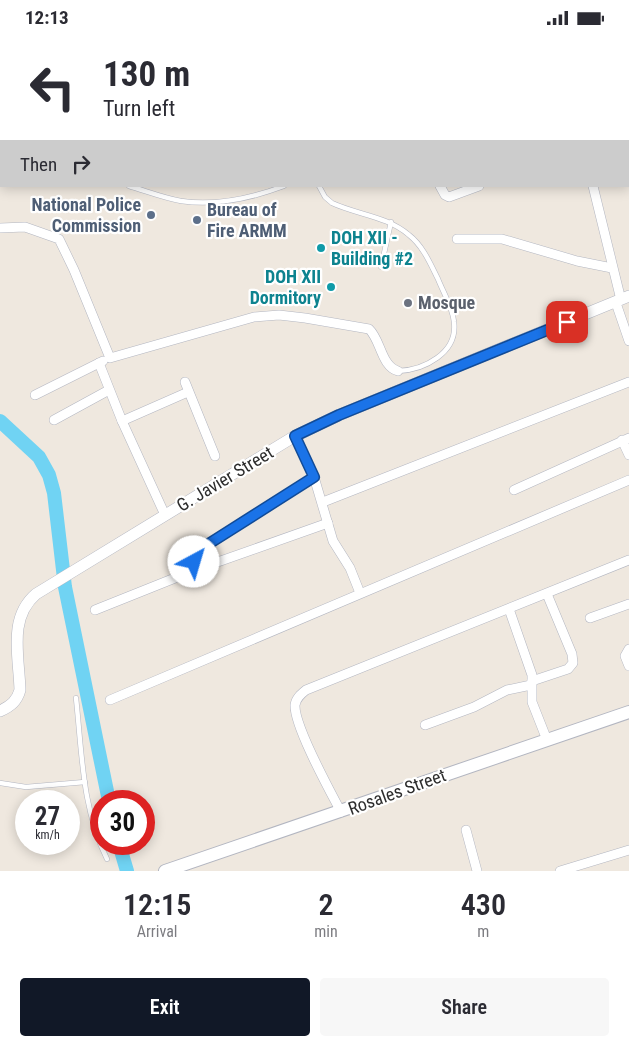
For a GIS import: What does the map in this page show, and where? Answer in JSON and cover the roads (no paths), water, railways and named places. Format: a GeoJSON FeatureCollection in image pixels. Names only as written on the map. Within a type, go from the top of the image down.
{"type":"FeatureCollection","features":[{"type":"Feature","properties":{"kind":"main road","name":"Rosales Street"},"geometry":{"type":"LineString","coordinates":[[165,871],[629,712]]}},
{"type":"Feature","properties":{"kind":"street"},"geometry":{"type":"LineString","coordinates":[[440,187],[444,195],[450,197],[477,187]]}},
{"type":"Feature","properties":{"kind":"street"},"geometry":{"type":"LineString","coordinates":[[593,187],[612,268],[622,300],[629,341]]}},
{"type":"Feature","properties":{"kind":"street"},"geometry":{"type":"LineString","coordinates":[[0,228],[25,227],[59,239],[74,270],[110,358]]}},
{"type":"Feature","properties":{"kind":"street"},"geometry":{"type":"LineString","coordinates":[[458,239],[502,239],[576,261],[612,268]]}},
{"type":"Feature","properties":{"kind":"street","name":"G. Javier Street"},"geometry":{"type":"LineString","coordinates":[[0,711],[12,705],[18,699],[20,689],[17,628],[19,617],[27,602],[50,585],[295,436],[357,407],[622,300]]}},
{"type":"Feature","properties":{"kind":"street"},"geometry":{"type":"LineString","coordinates":[[35,395],[110,358],[254,317],[279,315],[369,329],[376,335],[389,366],[398,371]]}},
{"type":"Feature","properties":{"kind":"street"},"geometry":{"type":"LineString","coordinates":[[98,363],[165,515]]}},
{"type":"Feature","properties":{"kind":"street"},"geometry":{"type":"LineString","coordinates":[[186,382],[188,392],[215,456]]}},
{"type":"Feature","properties":{"kind":"street"},"geometry":{"type":"LineString","coordinates":[[323,502],[629,382]]}},
{"type":"Feature","properties":{"kind":"street"},"geometry":{"type":"LineString","coordinates":[[54,420],[109,390]]}},
{"type":"Feature","properties":{"kind":"street"},"geometry":{"type":"LineString","coordinates":[[122,421],[188,392]]}},
{"type":"Feature","properties":{"kind":"street"},"geometry":{"type":"LineString","coordinates":[[295,436],[314,477],[323,502],[333,541],[350,568],[360,593]]}},
{"type":"Feature","properties":{"kind":"street"},"geometry":{"type":"LineString","coordinates":[[514,490],[626,439],[629,455]]}},
{"type":"Feature","properties":{"kind":"street"},"geometry":{"type":"LineString","coordinates":[[195,570],[195,555],[200,550],[314,477]]}},
{"type":"Feature","properties":{"kind":"street"},"geometry":{"type":"LineString","coordinates":[[110,700],[629,480]]}},
{"type":"Feature","properties":{"kind":"street"},"geometry":{"type":"LineString","coordinates":[[95,610],[195,570],[328,523]]}},
{"type":"Feature","properties":{"kind":"street"},"geometry":{"type":"LineString","coordinates":[[341,812],[308,744],[295,706],[298,697],[306,690],[629,560]]}},
{"type":"Feature","properties":{"kind":"street"},"geometry":{"type":"LineString","coordinates":[[424,725],[474,707],[507,690],[532,683],[568,669],[573,663],[572,654],[547,594]]}},
{"type":"Feature","properties":{"kind":"street"},"geometry":{"type":"LineString","coordinates":[[590,618],[629,604]]}},
{"type":"Feature","properties":{"kind":"street"},"geometry":{"type":"LineString","coordinates":[[509,609],[532,683],[532,702],[547,740]]}},
{"type":"Feature","properties":{"kind":"street"},"geometry":{"type":"LineString","coordinates":[[629,649],[625,656],[629,666]]}},
{"type":"Feature","properties":{"kind":"street"},"geometry":{"type":"LineString","coordinates":[[466,830],[478,871]]}},
{"type":"Feature","properties":{"kind":"street"},"geometry":{"type":"LineString","coordinates":[[560,871],[629,850]]}},
{"type":"Feature","properties":{"kind":"lane"},"geometry":{"type":"LineString","coordinates":[[132,187],[174,199],[201,202],[243,198],[281,187]]}},
{"type":"Feature","properties":{"kind":"lane"},"geometry":{"type":"LineString","coordinates":[[320,187],[325,197],[332,203],[391,222],[411,236],[424,252],[455,323],[451,343],[441,355],[418,368],[398,371]]}},
{"type":"Feature","properties":{"kind":"lane"},"geometry":{"type":"LineString","coordinates":[[381,267],[391,222]]}},
{"type":"Feature","properties":{"kind":"lane"},"geometry":{"type":"LineString","coordinates":[[76,698],[85,782],[92,825],[107,859]]}},
{"type":"Feature","properties":{"kind":"lane"},"geometry":{"type":"LineString","coordinates":[[0,783],[26,787],[85,782]]}},
{"type":"Feature","properties":{"kind":"waterway"},"geometry":{"type":"LineString","coordinates":[[0,421],[39,457],[49,475],[54,493],[65,587],[107,790]]}},
{"type":"Feature","properties":{"kind":"waterway"},"geometry":{"type":"LineString","coordinates":[[122,855],[127,871]]}},
{"type":"Feature","properties":{"kind":"place","name":"National Police Commission"},"geometry":{"type":"Point","coordinates":[151,215]}},
{"type":"Feature","properties":{"kind":"place","name":"Bureau of Fire ARMM"},"geometry":{"type":"Point","coordinates":[197,220]}},
{"type":"Feature","properties":{"kind":"place","name":"DOH XII - Building #2"},"geometry":{"type":"Point","coordinates":[321,248]}},
{"type":"Feature","properties":{"kind":"place","name":"DOH XII Dormitory"},"geometry":{"type":"Point","coordinates":[331,287]}},
{"type":"Feature","properties":{"kind":"place","name":"Mosque"},"geometry":{"type":"Point","coordinates":[408,303]}}]}
